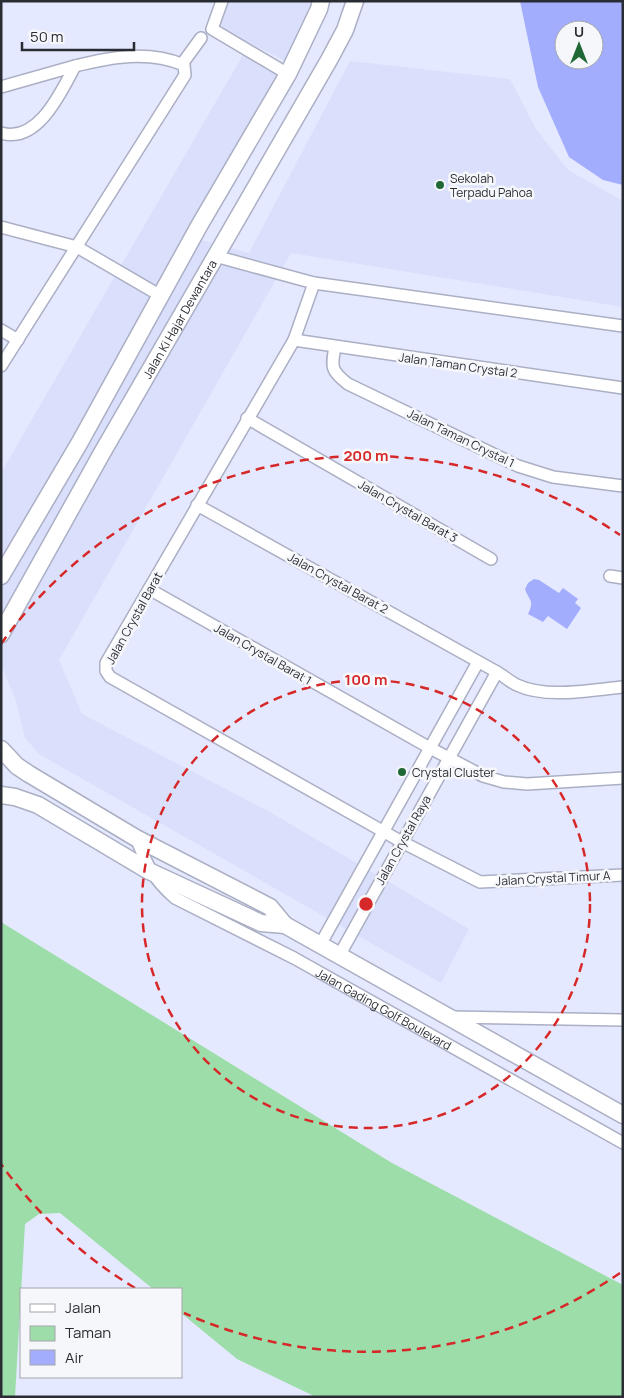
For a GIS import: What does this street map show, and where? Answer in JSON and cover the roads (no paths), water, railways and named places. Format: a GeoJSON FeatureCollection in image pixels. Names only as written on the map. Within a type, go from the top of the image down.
{"type":"FeatureCollection","features":[{"type":"Feature","properties":{"kind":"street"},"geometry":{"type":"LineString","coordinates":[[222,1],[212,29],[288,74]]}},
{"type":"Feature","properties":{"kind":"street","name":"Jalan Ki Hajar Dewantara"},"geometry":{"type":"LineString","coordinates":[[1,576],[80,442],[199,226],[288,74],[319,10],[320,1]]}},
{"type":"Feature","properties":{"kind":"street","name":"Jalan Ki Hajar Dewantara"},"geometry":{"type":"LineString","coordinates":[[1,634],[214,256],[329,60],[345,30],[355,1]]}},
{"type":"Feature","properties":{"kind":"street"},"geometry":{"type":"LineString","coordinates":[[182,64],[201,38]]}},
{"type":"Feature","properties":{"kind":"street"},"geometry":{"type":"LineString","coordinates":[[1,87],[75,66],[136,54],[166,59],[182,64],[186,69],[185,75],[1,366]]}},
{"type":"Feature","properties":{"kind":"street"},"geometry":{"type":"LineString","coordinates":[[1,133],[7,135],[20,134],[32,129],[60,93],[75,66]]}},
{"type":"Feature","properties":{"kind":"street"},"geometry":{"type":"LineString","coordinates":[[1,227],[77,247],[160,296]]}},
{"type":"Feature","properties":{"kind":"street"},"geometry":{"type":"LineString","coordinates":[[214,256],[314,283],[623,326]]}},
{"type":"Feature","properties":{"kind":"street","name":"Jalan Crystal Barat"},"geometry":{"type":"LineString","coordinates":[[314,283],[294,340],[106,663],[106,670],[110,677],[402,842]]}},
{"type":"Feature","properties":{"kind":"street"},"geometry":{"type":"LineString","coordinates":[[1,330],[18,340]]}},
{"type":"Feature","properties":{"kind":"street","name":"Jalan Taman Crystal 2"},"geometry":{"type":"LineString","coordinates":[[294,340],[623,388]]}},
{"type":"Feature","properties":{"kind":"street","name":"Jalan Taman Crystal 1"},"geometry":{"type":"LineString","coordinates":[[335,347],[332,364],[336,374],[348,384],[518,466],[553,477],[623,486]]}},
{"type":"Feature","properties":{"kind":"street","name":"Jalan Crystal Barat 3"},"geometry":{"type":"LineString","coordinates":[[247,418],[491,559]]}},
{"type":"Feature","properties":{"kind":"street","name":"Jalan Crystal Barat 2"},"geometry":{"type":"LineString","coordinates":[[197,505],[497,672],[517,685],[534,691],[552,693],[623,687]]}},
{"type":"Feature","properties":{"kind":"street"},"geometry":{"type":"LineString","coordinates":[[610,576],[623,578]]}},
{"type":"Feature","properties":{"kind":"street","name":"Jalan Crystal Barat 1"},"geometry":{"type":"LineString","coordinates":[[149,589],[483,776],[504,782],[527,784],[623,778]]}},
{"type":"Feature","properties":{"kind":"street","name":"Jalan Crystal Raya"},"geometry":{"type":"LineString","coordinates":[[320,945],[478,662]]}},
{"type":"Feature","properties":{"kind":"street","name":"Jalan Crystal Raya"},"geometry":{"type":"LineString","coordinates":[[339,956],[497,672]]}},
{"type":"Feature","properties":{"kind":"street","name":"Jalan Gading Golf Boulevard"},"geometry":{"type":"LineString","coordinates":[[1,749],[17,766],[29,774],[136,838],[270,907],[285,925],[623,1115]]}},
{"type":"Feature","properties":{"kind":"street","name":"Jalan Gading Golf Boulevard"},"geometry":{"type":"LineString","coordinates":[[1,795],[15,797],[38,805],[149,870],[261,923],[285,925]]}},
{"type":"Feature","properties":{"kind":"street"},"geometry":{"type":"LineString","coordinates":[[136,838],[149,870]]}},
{"type":"Feature","properties":{"kind":"street","name":"Jalan Crystal Timur A"},"geometry":{"type":"LineString","coordinates":[[402,842],[480,882],[623,875]]}},
{"type":"Feature","properties":{"kind":"street","name":"Jalan Gading Golf Boulevard"},"geometry":{"type":"LineString","coordinates":[[149,870],[164,889],[175,898],[294,958],[623,1143]]}},
{"type":"Feature","properties":{"kind":"street"},"geometry":{"type":"LineString","coordinates":[[448,1017],[623,1020]]}},
{"type":"Feature","properties":{"kind":"water"},"geometry":{"type":"Polygon","coordinates":[[[520,1],[623,1],[623,185],[603,180],[569,157],[538,87],[520,1]]]}},
{"type":"Feature","properties":{"kind":"water"},"geometry":{"type":"Polygon","coordinates":[[[534,579],[539,580],[559,593],[563,588],[578,599],[575,603],[581,608],[567,629],[548,616],[543,622],[528,614],[531,601],[525,589],[528,583],[534,579]]]}},
{"type":"Feature","properties":{"kind":"place","name":"Sekolah Terpadu Pahoa"},"geometry":{"type":"Point","coordinates":[440,185]}},
{"type":"Feature","properties":{"kind":"place","name":"Crystal Cluster"},"geometry":{"type":"Point","coordinates":[402,772]}}]}
